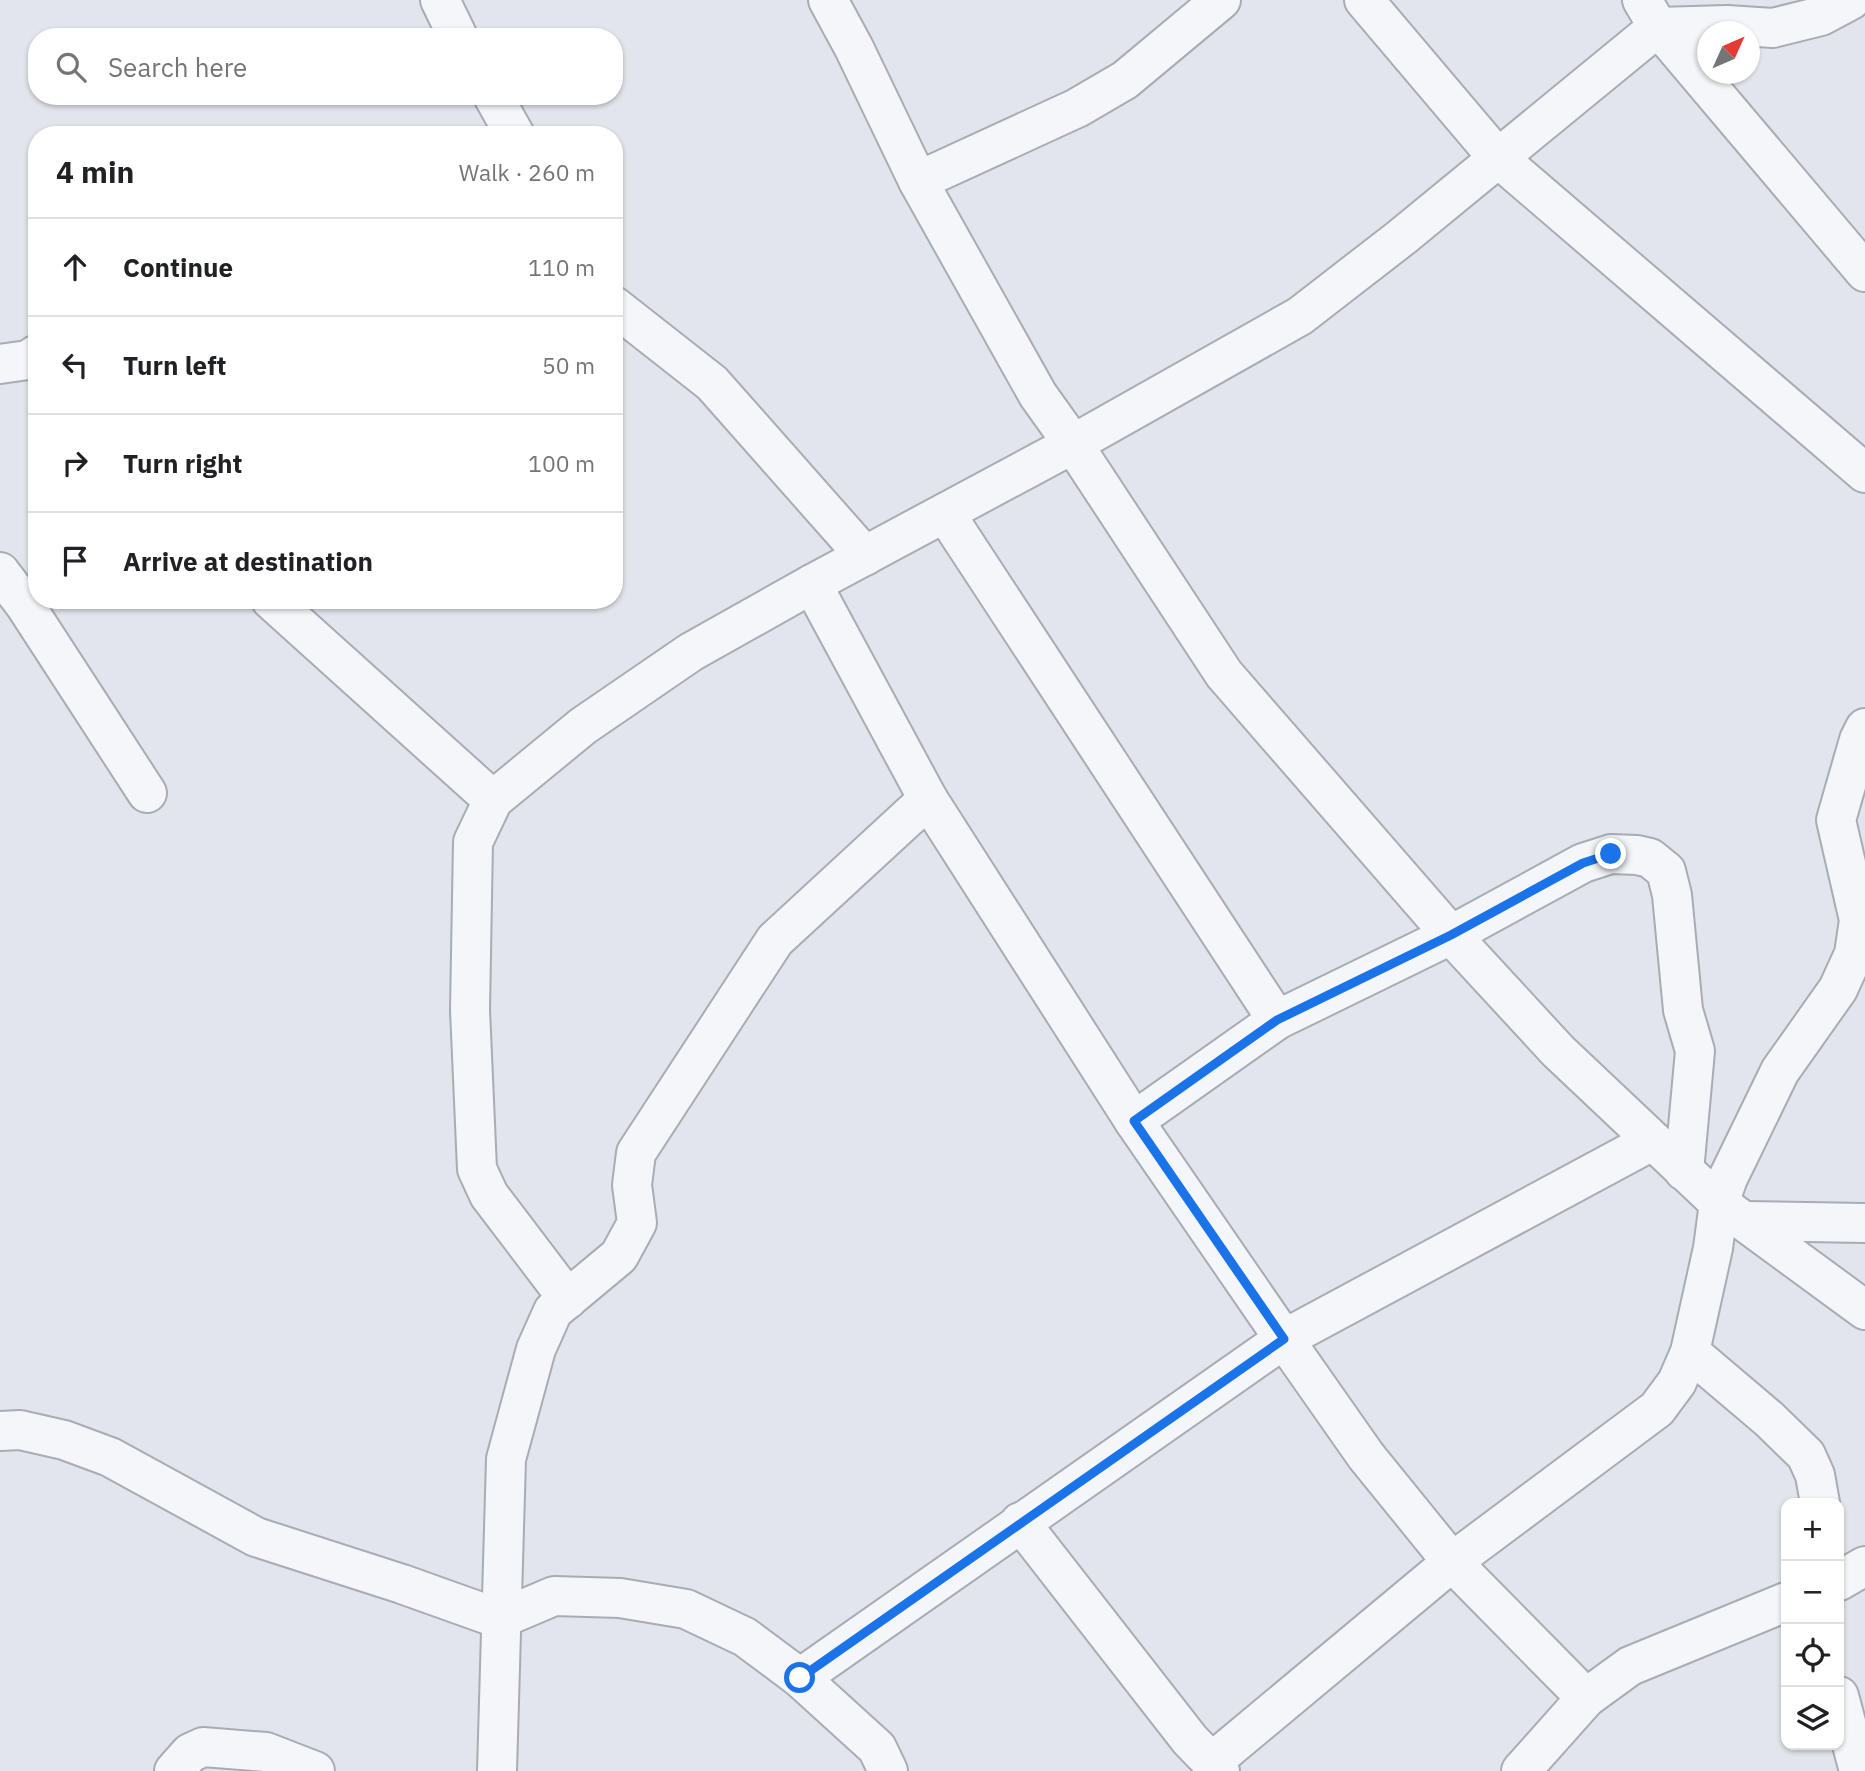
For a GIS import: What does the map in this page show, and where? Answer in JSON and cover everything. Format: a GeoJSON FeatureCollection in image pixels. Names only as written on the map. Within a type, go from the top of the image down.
{"type":"FeatureCollection","features":[{"type":"Feature","properties":{"kind":"street"},"geometry":{"type":"LineString","coordinates":[[440,0],[454,28]]}},
{"type":"Feature","properties":{"kind":"street"},"geometry":{"type":"LineString","coordinates":[[828,0],[918,181],[1032,384],[1224,674],[1451,935],[1558,1051],[1684,1171],[1732,1212],[1865,1310]]}},
{"type":"Feature","properties":{"kind":"street"},"geometry":{"type":"LineString","coordinates":[[918,181],[1077,108],[1125,80],[1221,0]]}},
{"type":"Feature","properties":{"kind":"street"},"geometry":{"type":"LineString","coordinates":[[1364,0],[1497,156],[1865,473]]}},
{"type":"Feature","properties":{"kind":"street"},"geometry":{"type":"LineString","coordinates":[[1650,13],[1727,25],[1773,28],[1821,16],[1851,0]]}},
{"type":"Feature","properties":{"kind":"street"},"geometry":{"type":"LineString","coordinates":[[568,1298],[489,1195],[477,1169],[470,1010],[473,842],[493,800],[583,726],[691,652],[1073,444],[1300,316],[1402,237],[1497,156],[1650,13]]}},
{"type":"Feature","properties":{"kind":"street"},"geometry":{"type":"LineString","coordinates":[[1650,13],[1865,272]]}},
{"type":"Feature","properties":{"kind":"street"},"geometry":{"type":"LineString","coordinates":[[498,105],[510,126]]}},
{"type":"Feature","properties":{"kind":"street"},"geometry":{"type":"LineString","coordinates":[[623,313],[712,383],[865,556]]}},
{"type":"Feature","properties":{"kind":"street"},"geometry":{"type":"LineString","coordinates":[[0,364],[28,360]]}},
{"type":"Feature","properties":{"kind":"street"},"geometry":{"type":"LineString","coordinates":[[945,513],[1277,1020]]}},
{"type":"Feature","properties":{"kind":"street"},"geometry":{"type":"LineString","coordinates":[[0,572],[28,599]]}},
{"type":"Feature","properties":{"kind":"street"},"geometry":{"type":"LineString","coordinates":[[812,584],[928,799],[1134,1121],[1284,1339],[1366,1456],[1452,1562],[1586,1698]]}},
{"type":"Feature","properties":{"kind":"street"},"geometry":{"type":"LineString","coordinates":[[35,609],[147,793]]}},
{"type":"Feature","properties":{"kind":"street"},"geometry":{"type":"LineString","coordinates":[[281,609],[493,800]]}},
{"type":"Feature","properties":{"kind":"street"},"geometry":{"type":"LineString","coordinates":[[1020,1522],[1190,1740],[1216,1766],[1452,1562],[1657,1409],[1677,1382],[1690,1352],[1713,1248],[1732,1212],[1728,1178],[1780,1071],[1838,989],[1854,954],[1859,920],[1836,820],[1859,740],[1865,728]]}},
{"type":"Feature","properties":{"kind":"street"},"geometry":{"type":"LineString","coordinates":[[497,1771],[506,1459],[536,1349],[553,1311],[619,1256],[637,1223],[632,1185],[636,1153],[775,940],[928,799]]}},
{"type":"Feature","properties":{"kind":"street"},"geometry":{"type":"LineString","coordinates":[[1836,820],[1865,847]]}},
{"type":"Feature","properties":{"kind":"street"},"geometry":{"type":"LineString","coordinates":[[1134,1121],[1277,1020],[1451,935],[1583,863],[1611,854],[1637,855],[1650,858],[1665,872],[1672,895],[1683,1010],[1695,1051],[1684,1171]]}},
{"type":"Feature","properties":{"kind":"street"},"geometry":{"type":"LineString","coordinates":[[800,1678],[1284,1339],[1652,1141]]}},
{"type":"Feature","properties":{"kind":"street"},"geometry":{"type":"LineString","coordinates":[[1732,1212],[1865,1223]]}},
{"type":"Feature","properties":{"kind":"street"},"geometry":{"type":"LineString","coordinates":[[1690,1352],[1769,1419],[1806,1455],[1815,1475],[1819,1498]]}},
{"type":"Feature","properties":{"kind":"street"},"geometry":{"type":"LineString","coordinates":[[0,1431],[20,1430],[53,1437],[99,1452],[256,1537],[500,1619],[554,1596],[620,1598],[686,1609],[746,1637],[800,1678],[877,1748],[888,1771]]}},
{"type":"Feature","properties":{"kind":"street"},"geometry":{"type":"LineString","coordinates":[[1521,1771],[1586,1698],[1630,1666],[1781,1604]]}},
{"type":"Feature","properties":{"kind":"street"},"geometry":{"type":"LineString","coordinates":[[1844,1715],[1859,1771]]}},
{"type":"Feature","properties":{"kind":"street"},"geometry":{"type":"LineString","coordinates":[[174,1771],[190,1753],[203,1747],[266,1752],[315,1771]]}},
{"type":"Feature","properties":{"kind":"route"},"geometry":{"type":"LineString","coordinates":[[800,1678],[1284,1339],[1134,1121],[1277,1020],[1451,935],[1583,863],[1611,854]]}}]}
